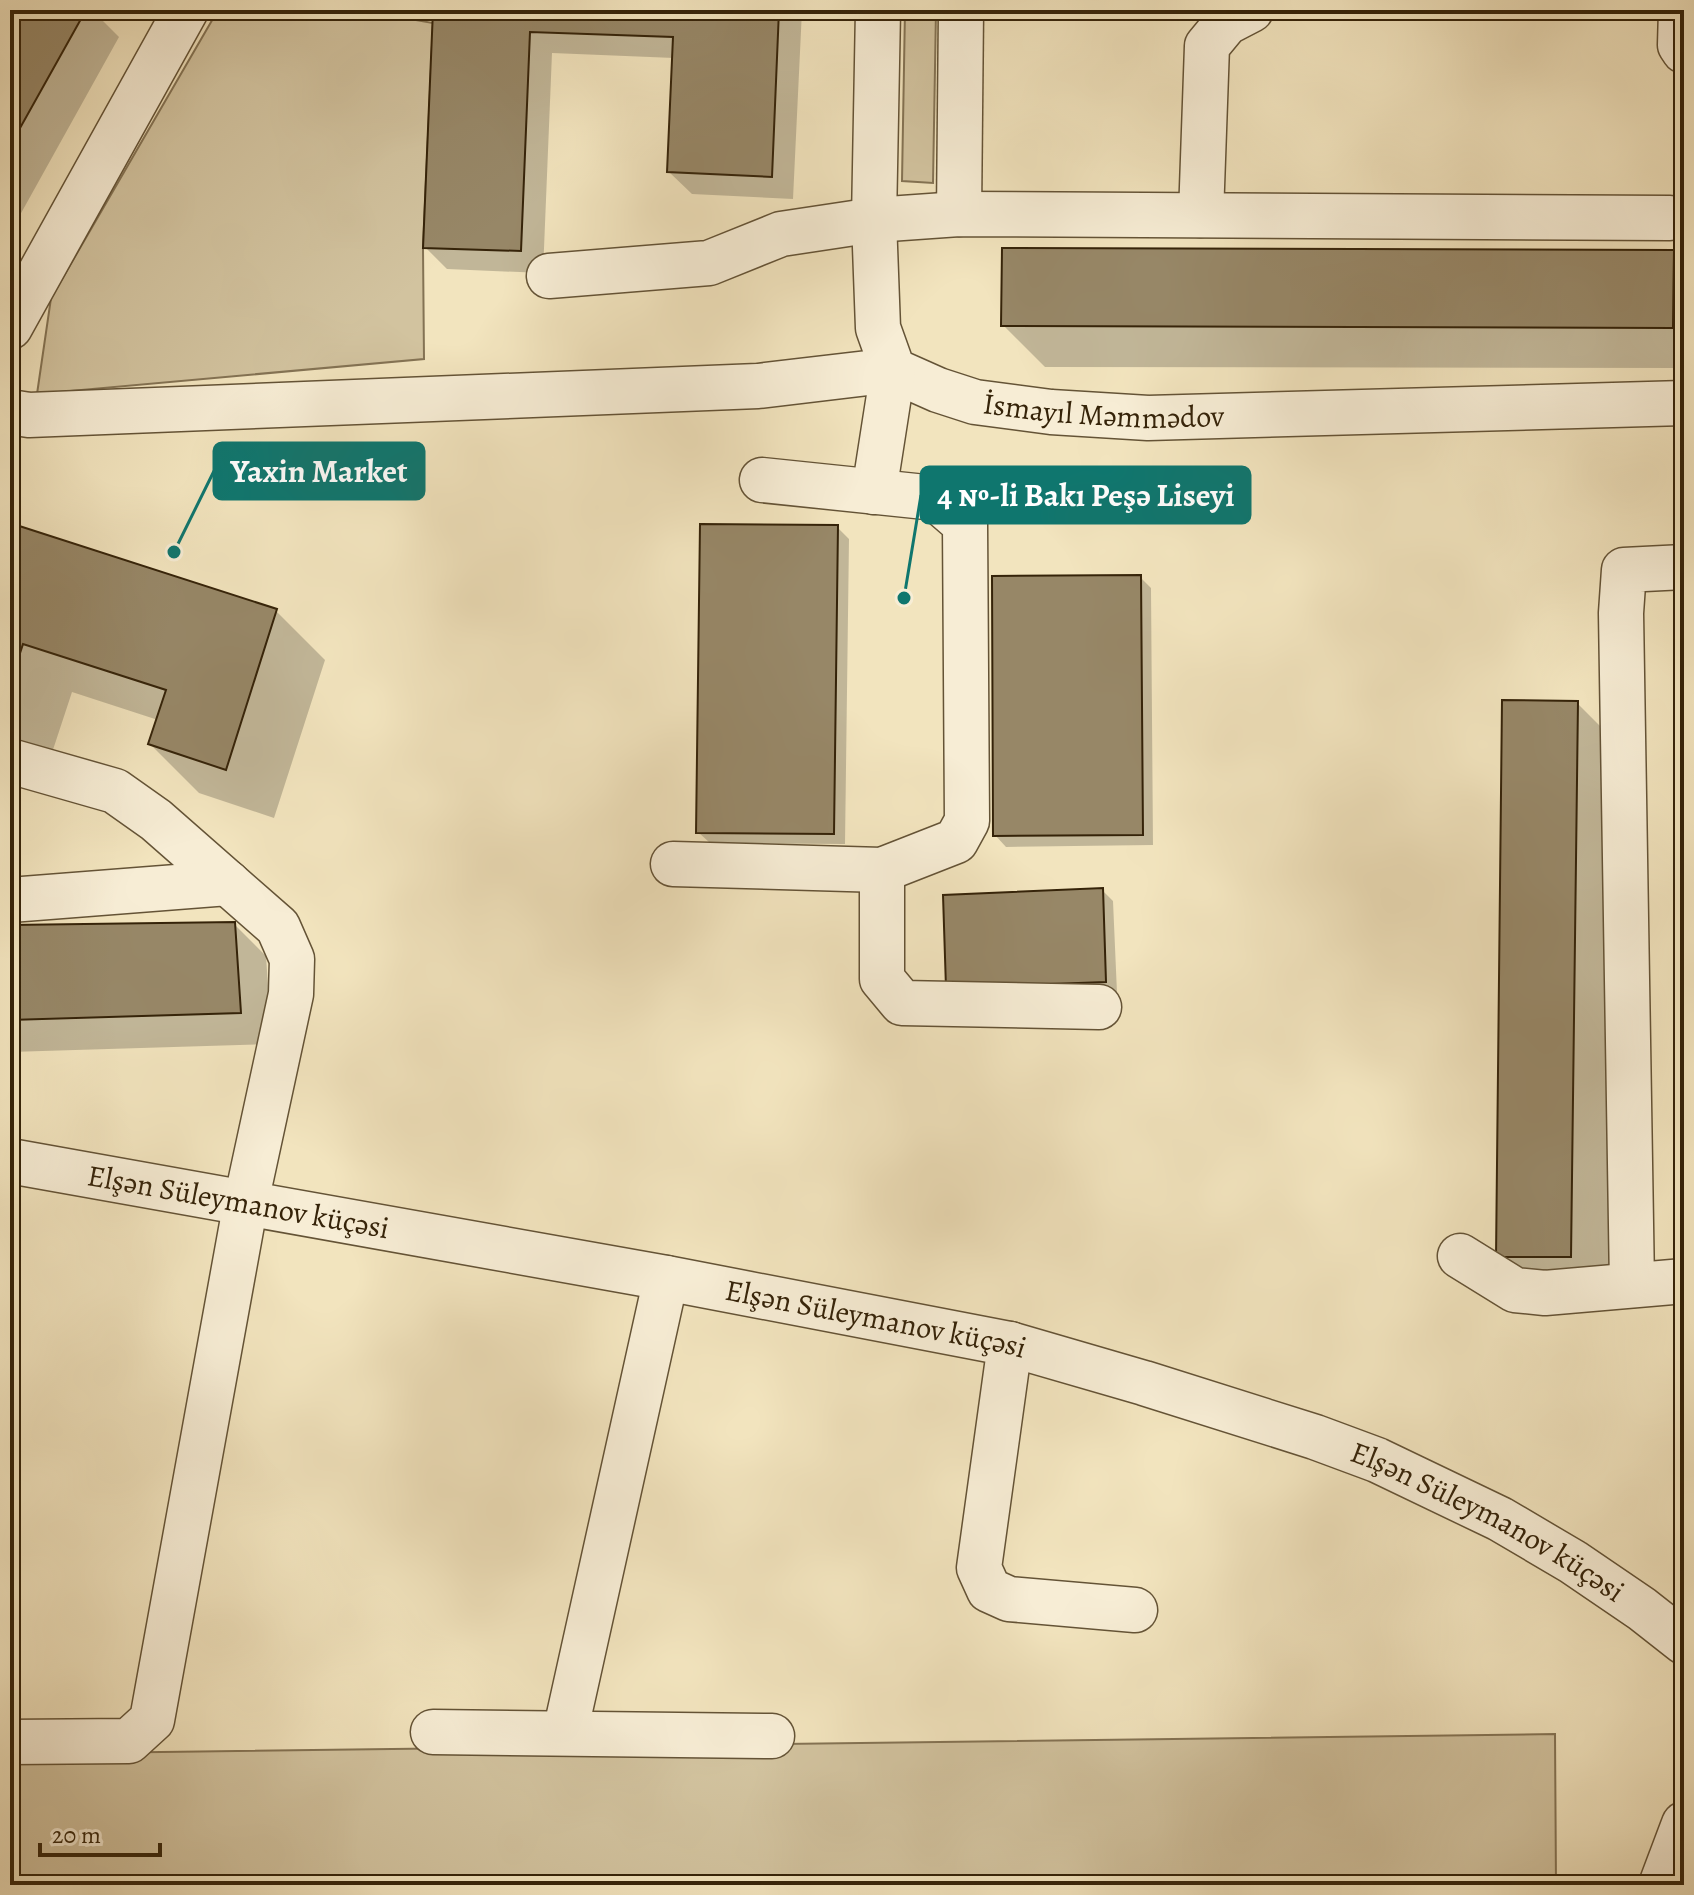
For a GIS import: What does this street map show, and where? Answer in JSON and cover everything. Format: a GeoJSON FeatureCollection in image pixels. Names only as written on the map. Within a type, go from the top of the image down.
{"type":"FeatureCollection","features":[{"type":"Feature","properties":{"kind":"street"},"geometry":{"type":"LineString","coordinates":[[10,327],[186,10]]}},
{"type":"Feature","properties":{"kind":"street"},"geometry":{"type":"LineString","coordinates":[[874,492],[893,370],[878,328],[874,220],[878,10]]}},
{"type":"Feature","properties":{"kind":"street"},"geometry":{"type":"LineString","coordinates":[[959,214],[961,10]]}},
{"type":"Feature","properties":{"kind":"street"},"geometry":{"type":"LineString","coordinates":[[1201,215],[1207,46],[1226,23],[1251,10]]}},
{"type":"Feature","properties":{"kind":"street"},"geometry":{"type":"LineString","coordinates":[[1681,10],[1680,45],[1684,51]]}},
{"type":"Feature","properties":{"kind":"street"},"geometry":{"type":"LineString","coordinates":[[549,276],[709,263],[781,234],[874,220],[959,214],[1670,218]]}},
{"type":"Feature","properties":{"kind":"street"},"geometry":{"type":"LineString","coordinates":[[10,412],[29,415],[758,386],[893,370]]}},
{"type":"Feature","properties":{"kind":"street","name":"İsmayıl Məmmədov"},"geometry":{"type":"LineString","coordinates":[[893,370],[975,402],[1051,412],[1148,418],[1684,403]]}},
{"type":"Feature","properties":{"kind":"street"},"geometry":{"type":"LineString","coordinates":[[673,864],[882,870],[956,841],[967,821],[965,524],[935,498],[762,480]]}},
{"type":"Feature","properties":{"kind":"street"},"geometry":{"type":"LineString","coordinates":[[1632,1285],[1621,613],[1624,570],[1684,567]]}},
{"type":"Feature","properties":{"kind":"street"},"geometry":{"type":"LineString","coordinates":[[10,761],[115,791],[156,820],[278,927],[292,959],[291,994],[246,1202],[152,1720],[129,1741],[10,1742]]}},
{"type":"Feature","properties":{"kind":"street"},"geometry":{"type":"LineString","coordinates":[[882,870],[882,979],[902,1003],[1099,1007]]}},
{"type":"Feature","properties":{"kind":"street"},"geometry":{"type":"LineString","coordinates":[[10,900],[228,883]]}},
{"type":"Feature","properties":{"kind":"street","name":"Elşən Süleymanov küçəsi"},"geometry":{"type":"LineString","coordinates":[[10,1161],[666,1278],[1010,1344],[1315,1437],[1377,1460],[1524,1533],[1642,1609],[1684,1642]]}},
{"type":"Feature","properties":{"kind":"street"},"geometry":{"type":"LineString","coordinates":[[1460,1256],[1515,1290],[1545,1293],[1684,1281]]}},
{"type":"Feature","properties":{"kind":"street"},"geometry":{"type":"LineString","coordinates":[[565,1733],[666,1278]]}},
{"type":"Feature","properties":{"kind":"street"},"geometry":{"type":"LineString","coordinates":[[1010,1344],[979,1568],[989,1590],[1009,1599],[1135,1610]]}},
{"type":"Feature","properties":{"kind":"street"},"geometry":{"type":"LineString","coordinates":[[433,1732],[772,1736]]}},
{"type":"Feature","properties":{"kind":"street"},"geometry":{"type":"LineString","coordinates":[[1661,1885],[1684,1824]]}},
{"type":"Feature","properties":{"kind":"shaded area"},"geometry":{"type":"Polygon","coordinates":[[[218,10],[397,10],[398,17],[433,23],[423,248],[424,359],[37,394],[51,298],[218,10]]]}},
{"type":"Feature","properties":{"kind":"shaded area"},"geometry":{"type":"Polygon","coordinates":[[[905,10],[936,10],[933,183],[902,181],[905,10]]]}},
{"type":"Feature","properties":{"kind":"shaded area"},"geometry":{"type":"Polygon","coordinates":[[[1555,1734],[1556,1885],[10,1885],[10,1754],[1555,1734]]]}},
{"type":"Feature","properties":{"kind":"building"},"geometry":{"type":"Polygon","coordinates":[[[10,10],[86,10],[10,146],[10,10]]]}},
{"type":"Feature","properties":{"kind":"building"},"geometry":{"type":"Polygon","coordinates":[[[433,10],[779,10],[772,177],[667,172],[673,37],[530,32],[521,251],[423,248],[433,10]]]}},
{"type":"Feature","properties":{"kind":"building"},"geometry":{"type":"Polygon","coordinates":[[[1677,112],[1684,112],[1684,184],[1676,184],[1677,112]]]}},
{"type":"Feature","properties":{"kind":"building"},"geometry":{"type":"Polygon","coordinates":[[[1002,248],[1674,250],[1673,328],[1001,326],[1002,248]]]}},
{"type":"Feature","properties":{"kind":"building"},"geometry":{"type":"Polygon","coordinates":[[[10,523],[277,609],[226,770],[148,744],[166,690],[23,644],[10,684],[10,523]]]}},
{"type":"Feature","properties":{"kind":"building"},"geometry":{"type":"Polygon","coordinates":[[[700,524],[838,525],[834,834],[696,833],[700,524]]]}},
{"type":"Feature","properties":{"kind":"building"},"geometry":{"type":"Polygon","coordinates":[[[1141,575],[1143,835],[993,836],[992,576],[1141,575]]]}},
{"type":"Feature","properties":{"kind":"building"},"geometry":{"type":"Polygon","coordinates":[[[1502,700],[1578,701],[1571,1257],[1496,1257],[1502,700]]]}},
{"type":"Feature","properties":{"kind":"building"},"geometry":{"type":"Polygon","coordinates":[[[1103,888],[1106,982],[946,988],[943,895],[1103,888]]]}},
{"type":"Feature","properties":{"kind":"building"},"geometry":{"type":"Polygon","coordinates":[[[235,922],[241,1013],[10,1020],[10,925],[235,922]]]}},
{"type":"Feature","properties":{"kind":"place","name":"Yaxin Market"},"geometry":{"type":"Point","coordinates":[174,552]}},
{"type":"Feature","properties":{"kind":"place","name":"4 №-li Bakı Peşə Liseyi"},"geometry":{"type":"Point","coordinates":[904,598]}}]}
